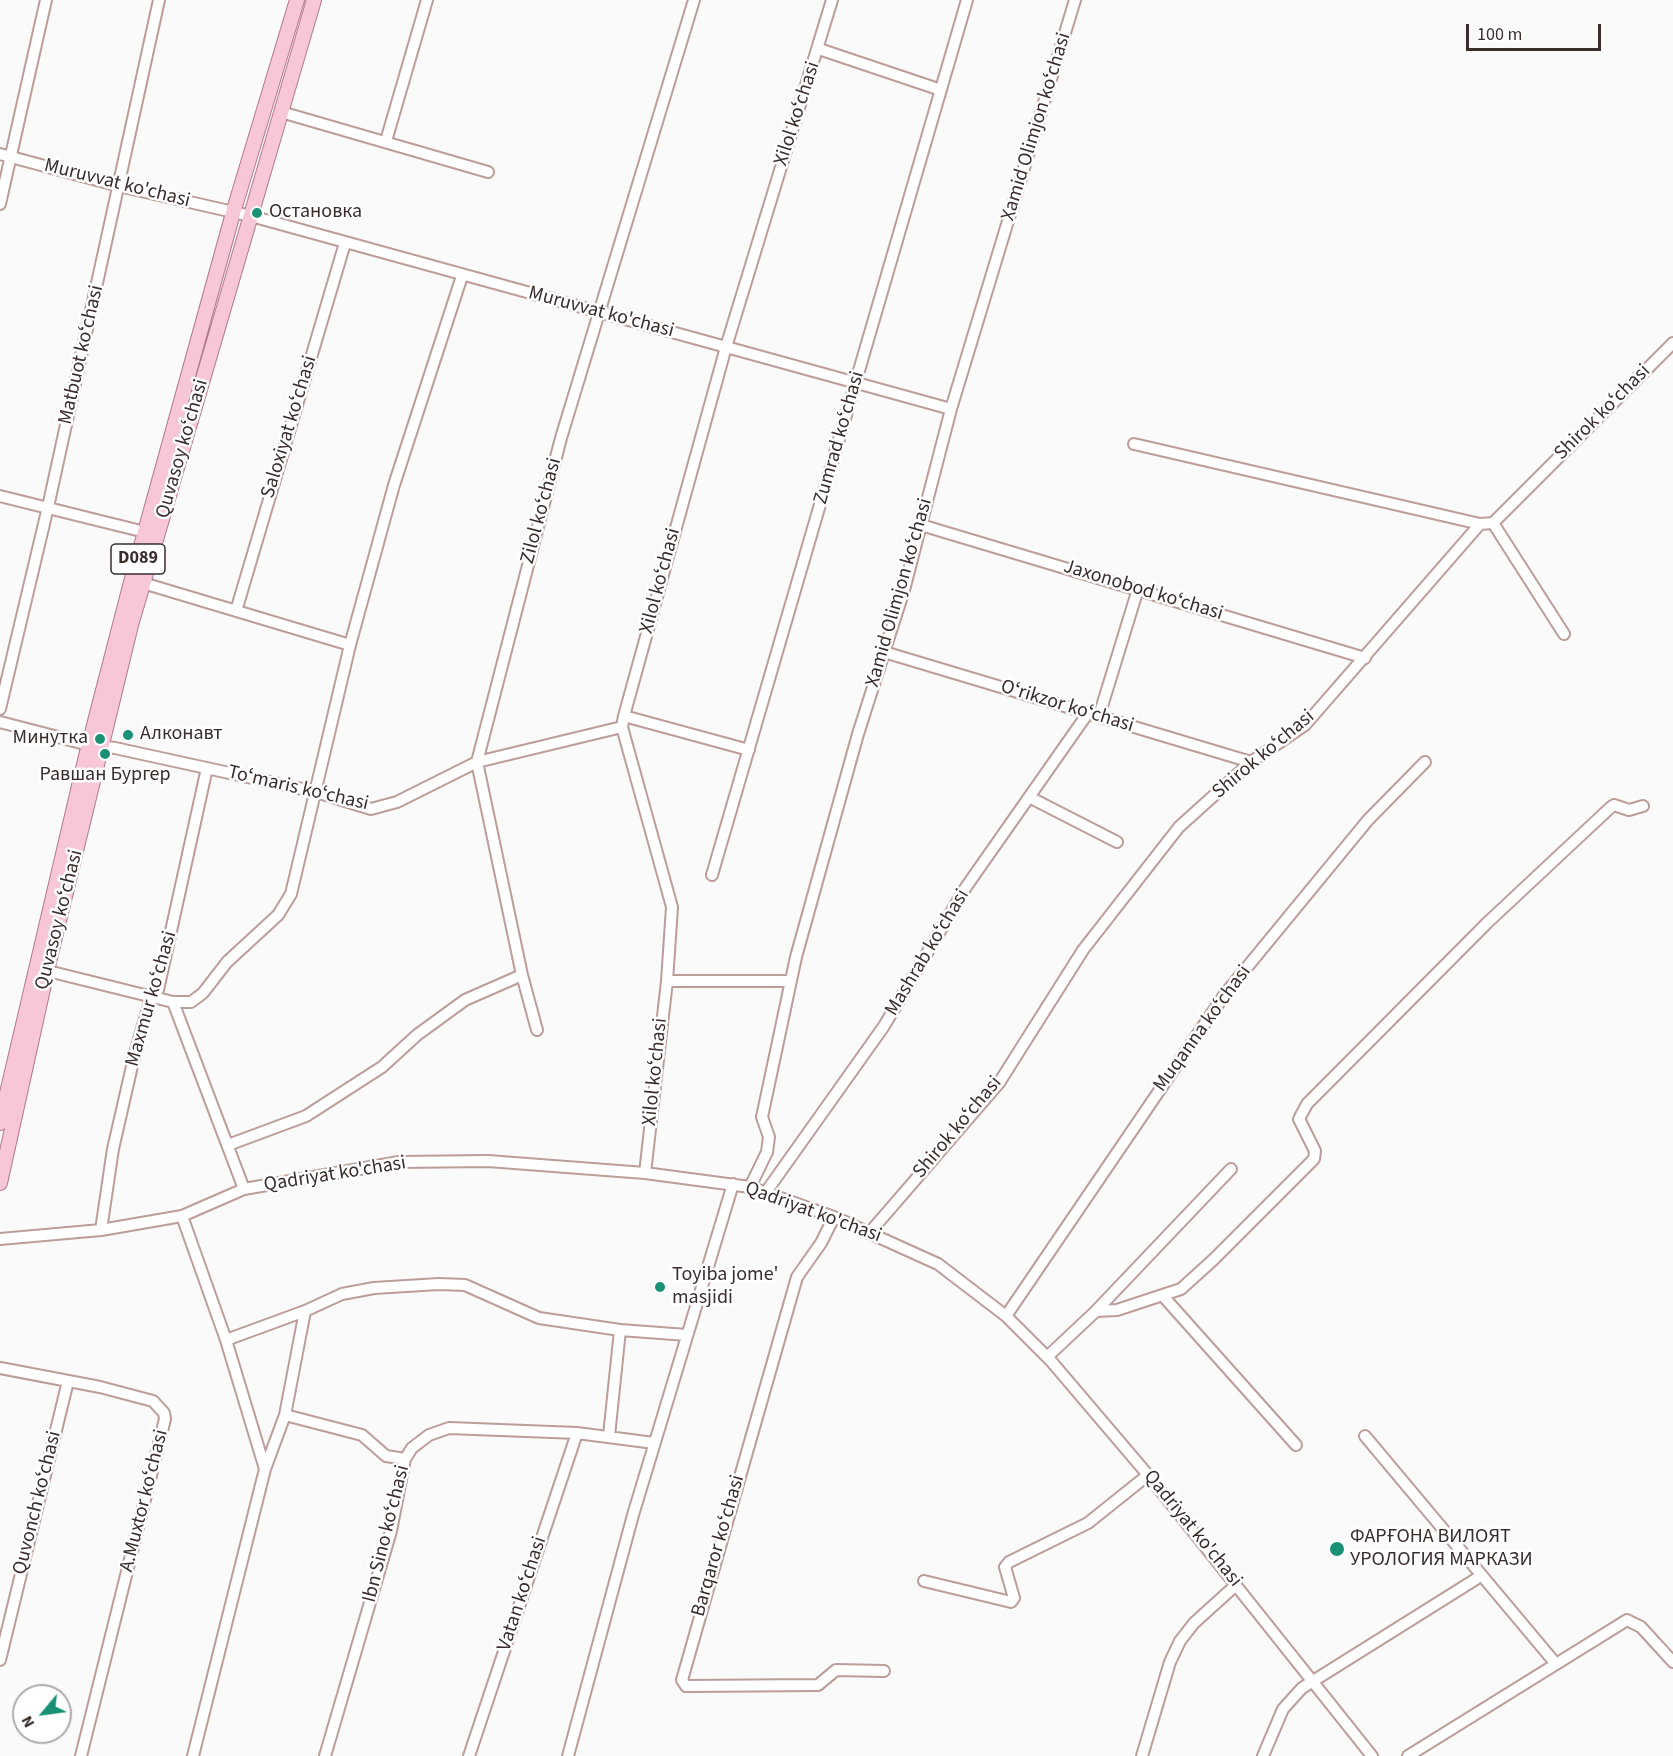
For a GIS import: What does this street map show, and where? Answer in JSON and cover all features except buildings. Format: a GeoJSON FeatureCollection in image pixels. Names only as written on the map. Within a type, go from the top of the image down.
{"type":"FeatureCollection","features":[{"type":"Feature","properties":{"kind":"main road","name":"Quvasoy koʻchasi"},"geometry":{"type":"LineString","coordinates":[[0,1123],[95,746],[145,532],[233,213],[297,0]]}},
{"type":"Feature","properties":{"kind":"main road","name":"Quvasoy koʻchasi"},"geometry":{"type":"LineString","coordinates":[[0,1183],[95,746],[314,0]]}},
{"type":"Feature","properties":{"kind":"street"},"geometry":{"type":"LineString","coordinates":[[0,204],[5,155],[15,127],[45,0]]}},
{"type":"Feature","properties":{"kind":"street","name":"Matbuot koʻchasi"},"geometry":{"type":"LineString","coordinates":[[0,709],[48,507],[159,0]]}},
{"type":"Feature","properties":{"kind":"street"},"geometry":{"type":"LineString","coordinates":[[386,141],[427,0]]}},
{"type":"Feature","properties":{"kind":"street","name":"Zilol koʻchasi"},"geometry":{"type":"LineString","coordinates":[[537,1030],[522,975],[477,762],[561,438],[694,0]]}},
{"type":"Feature","properties":{"kind":"street","name":"Xilol koʻchasi"},"geometry":{"type":"LineString","coordinates":[[645,1173],[667,981],[672,907],[622,728],[726,347],[798,108],[819,49],[832,0]]}},
{"type":"Feature","properties":{"kind":"street","name":"Zumrad koʻchasi"},"geometry":{"type":"LineString","coordinates":[[712,875],[967,0]]}},
{"type":"Feature","properties":{"kind":"street","name":"Xamid Olimjon koʻchasi"},"geometry":{"type":"LineString","coordinates":[[750,1187],[767,1152],[770,1137],[762,1117],[790,981],[858,734],[921,525],[951,409],[1075,0]]}},
{"type":"Feature","properties":{"kind":"street"},"geometry":{"type":"LineString","coordinates":[[819,49],[941,90]]}},
{"type":"Feature","properties":{"kind":"street"},"geometry":{"type":"LineString","coordinates":[[281,112],[488,172]]}},
{"type":"Feature","properties":{"kind":"street","name":"Muruvvat ko'chasi"},"geometry":{"type":"LineString","coordinates":[[5,155],[119,186],[251,216],[951,409]]}},
{"type":"Feature","properties":{"kind":"street","name":"Saloxiyat koʻchasi"},"geometry":{"type":"LineString","coordinates":[[236,611],[345,243]]}},
{"type":"Feature","properties":{"kind":"street"},"geometry":{"type":"LineString","coordinates":[[48,967],[173,1002],[190,1002],[203,993],[227,962],[278,915],[291,894],[350,645],[394,484],[462,276]]}},
{"type":"Feature","properties":{"kind":"street","name":"Shirok koʻchasi"},"geometry":{"type":"LineString","coordinates":[[1493,523],[1673,343]]}},
{"type":"Feature","properties":{"kind":"street"},"geometry":{"type":"LineString","coordinates":[[1134,444],[1480,524],[1493,523],[1564,634]]}},
{"type":"Feature","properties":{"kind":"street"},"geometry":{"type":"LineString","coordinates":[[0,496],[145,532]]}},
{"type":"Feature","properties":{"kind":"street","name":"Shirok koʻchasi"},"geometry":{"type":"LineString","coordinates":[[871,1231],[999,1083],[1083,950],[1179,827],[1251,762],[1305,724],[1480,524]]}},
{"type":"Feature","properties":{"kind":"street","name":"Jaxonobod koʻchasi"},"geometry":{"type":"LineString","coordinates":[[921,525],[1365,658]]}},
{"type":"Feature","properties":{"kind":"street"},"geometry":{"type":"LineString","coordinates":[[142,588],[236,611],[350,645]]}},
{"type":"Feature","properties":{"kind":"street","name":"Mashrab koʻchasi"},"geometry":{"type":"LineString","coordinates":[[766,1192],[884,1026],[966,887],[1029,797],[1094,715],[1138,589]]}},
{"type":"Feature","properties":{"kind":"street","name":"Oʻrikzor koʻchasi"},"geometry":{"type":"LineString","coordinates":[[884,652],[1251,762]]}},
{"type":"Feature","properties":{"kind":"street"},"geometry":{"type":"LineString","coordinates":[[624,716],[749,750]]}},
{"type":"Feature","properties":{"kind":"street","name":"Toʻmaris koʻchasi"},"geometry":{"type":"LineString","coordinates":[[0,722],[95,746],[316,792],[371,809],[397,802],[477,762],[622,728]]}},
{"type":"Feature","properties":{"kind":"street","name":"Muqanna koʻchasi"},"geometry":{"type":"LineString","coordinates":[[1006,1316],[1225,994],[1368,820],[1425,762]]}},
{"type":"Feature","properties":{"kind":"street","name":"Maxmur koʻchasi"},"geometry":{"type":"LineString","coordinates":[[101,1230],[113,1149],[135,1053],[152,995],[158,990],[207,768]]}},
{"type":"Feature","properties":{"kind":"street"},"geometry":{"type":"LineString","coordinates":[[1029,797],[1117,842]]}},
{"type":"Feature","properties":{"kind":"street"},"geometry":{"type":"LineString","coordinates":[[1093,1314],[1096,1311],[1117,1310],[1181,1289],[1314,1159],[1315,1150],[1299,1119],[1307,1104],[1487,923],[1611,807],[1614,805],[1629,810],[1643,806]]}},
{"type":"Feature","properties":{"kind":"street"},"geometry":{"type":"LineString","coordinates":[[228,1145],[306,1116],[382,1067],[417,1035],[465,1000],[522,975]]}},
{"type":"Feature","properties":{"kind":"street"},"geometry":{"type":"LineString","coordinates":[[667,981],[790,981]]}},
{"type":"Feature","properties":{"kind":"street"},"geometry":{"type":"LineString","coordinates":[[173,1002],[244,1189]]}},
{"type":"Feature","properties":{"kind":"street","name":"Qadriyat ko'chasi"},"geometry":{"type":"LineString","coordinates":[[0,1239],[101,1230],[182,1216],[244,1189],[399,1162],[499,1162],[645,1173],[733,1184],[766,1192],[834,1217],[871,1231],[938,1263],[1006,1316],[1047,1357],[1148,1475],[1314,1680],[1372,1756]]}},
{"type":"Feature","properties":{"kind":"street"},"geometry":{"type":"LineString","coordinates":[[1047,1357],[1093,1314],[1231,1169]]}},
{"type":"Feature","properties":{"kind":"street"},"geometry":{"type":"LineString","coordinates":[[568,1756],[654,1443],[733,1184]]}},
{"type":"Feature","properties":{"kind":"street"},"geometry":{"type":"LineString","coordinates":[[182,1216],[226,1340],[265,1469]]}},
{"type":"Feature","properties":{"kind":"street","name":"Barqaror koʻchasi"},"geometry":{"type":"LineString","coordinates":[[834,1217],[821,1244],[796,1277],[682,1680],[686,1686],[818,1685],[836,1670],[884,1671]]}},
{"type":"Feature","properties":{"kind":"street"},"geometry":{"type":"LineString","coordinates":[[226,1340],[305,1311],[331,1298],[364,1290],[408,1284],[453,1284],[475,1289],[539,1318],[620,1330],[687,1335]]}},
{"type":"Feature","properties":{"kind":"street"},"geometry":{"type":"LineString","coordinates":[[1162,1296],[1296,1445]]}},
{"type":"Feature","properties":{"kind":"street"},"geometry":{"type":"LineString","coordinates":[[193,1756],[265,1469],[285,1415],[305,1311]]}},
{"type":"Feature","properties":{"kind":"street"},"geometry":{"type":"LineString","coordinates":[[609,1436],[620,1330]]}},
{"type":"Feature","properties":{"kind":"street","name":"A.Muxtor koʻchasi"},"geometry":{"type":"LineString","coordinates":[[0,1368],[153,1401],[161,1408],[165,1419],[81,1756]]}},
{"type":"Feature","properties":{"kind":"street","name":"Quvonch koʻchasi"},"geometry":{"type":"LineString","coordinates":[[0,1660],[68,1381]]}},
{"type":"Feature","properties":{"kind":"street"},"geometry":{"type":"LineString","coordinates":[[285,1415],[362,1435],[386,1456],[405,1459]]}},
{"type":"Feature","properties":{"kind":"street","name":"Ibn Sino koʻchasi"},"geometry":{"type":"LineString","coordinates":[[325,1756],[391,1531],[405,1459],[412,1448],[429,1435],[449,1428],[577,1433],[654,1443]]}},
{"type":"Feature","properties":{"kind":"street","name":"Vatan koʻchasi"},"geometry":{"type":"LineString","coordinates":[[469,1756],[577,1433]]}},
{"type":"Feature","properties":{"kind":"street"},"geometry":{"type":"LineString","coordinates":[[1365,1436],[1556,1664]]}},
{"type":"Feature","properties":{"kind":"street"},"geometry":{"type":"LineString","coordinates":[[924,1581],[1011,1602],[1014,1598],[1005,1566],[1009,1562],[1088,1523],[1148,1475]]}},
{"type":"Feature","properties":{"kind":"street"},"geometry":{"type":"LineString","coordinates":[[1263,1756],[1283,1709],[1302,1688],[1476,1579]]}},
{"type":"Feature","properties":{"kind":"street"},"geometry":{"type":"LineString","coordinates":[[1142,1756],[1170,1662],[1180,1641],[1194,1623],[1236,1585]]}},
{"type":"Feature","properties":{"kind":"street"},"geometry":{"type":"LineString","coordinates":[[1408,1756],[1627,1620],[1641,1627],[1673,1662]]}},
{"type":"Feature","properties":{"kind":"place","name":"Остановка"},"geometry":{"type":"Point","coordinates":[257,213]}},
{"type":"Feature","properties":{"kind":"place","name":"Алконавт"},"geometry":{"type":"Point","coordinates":[128,735]}},
{"type":"Feature","properties":{"kind":"place","name":"Минутка"},"geometry":{"type":"Point","coordinates":[100,739]}},
{"type":"Feature","properties":{"kind":"place","name":"Равшан Бургер"},"geometry":{"type":"Point","coordinates":[105,754]}},
{"type":"Feature","properties":{"kind":"place","name":"Toyiba jome' masjidi"},"geometry":{"type":"Point","coordinates":[660,1287]}},
{"type":"Feature","properties":{"kind":"place","name":"ФАРҒОНА ВИЛОЯТ УРОЛОГИЯ МАРКАЗИ"},"geometry":{"type":"Point","coordinates":[1337,1549]}}]}
